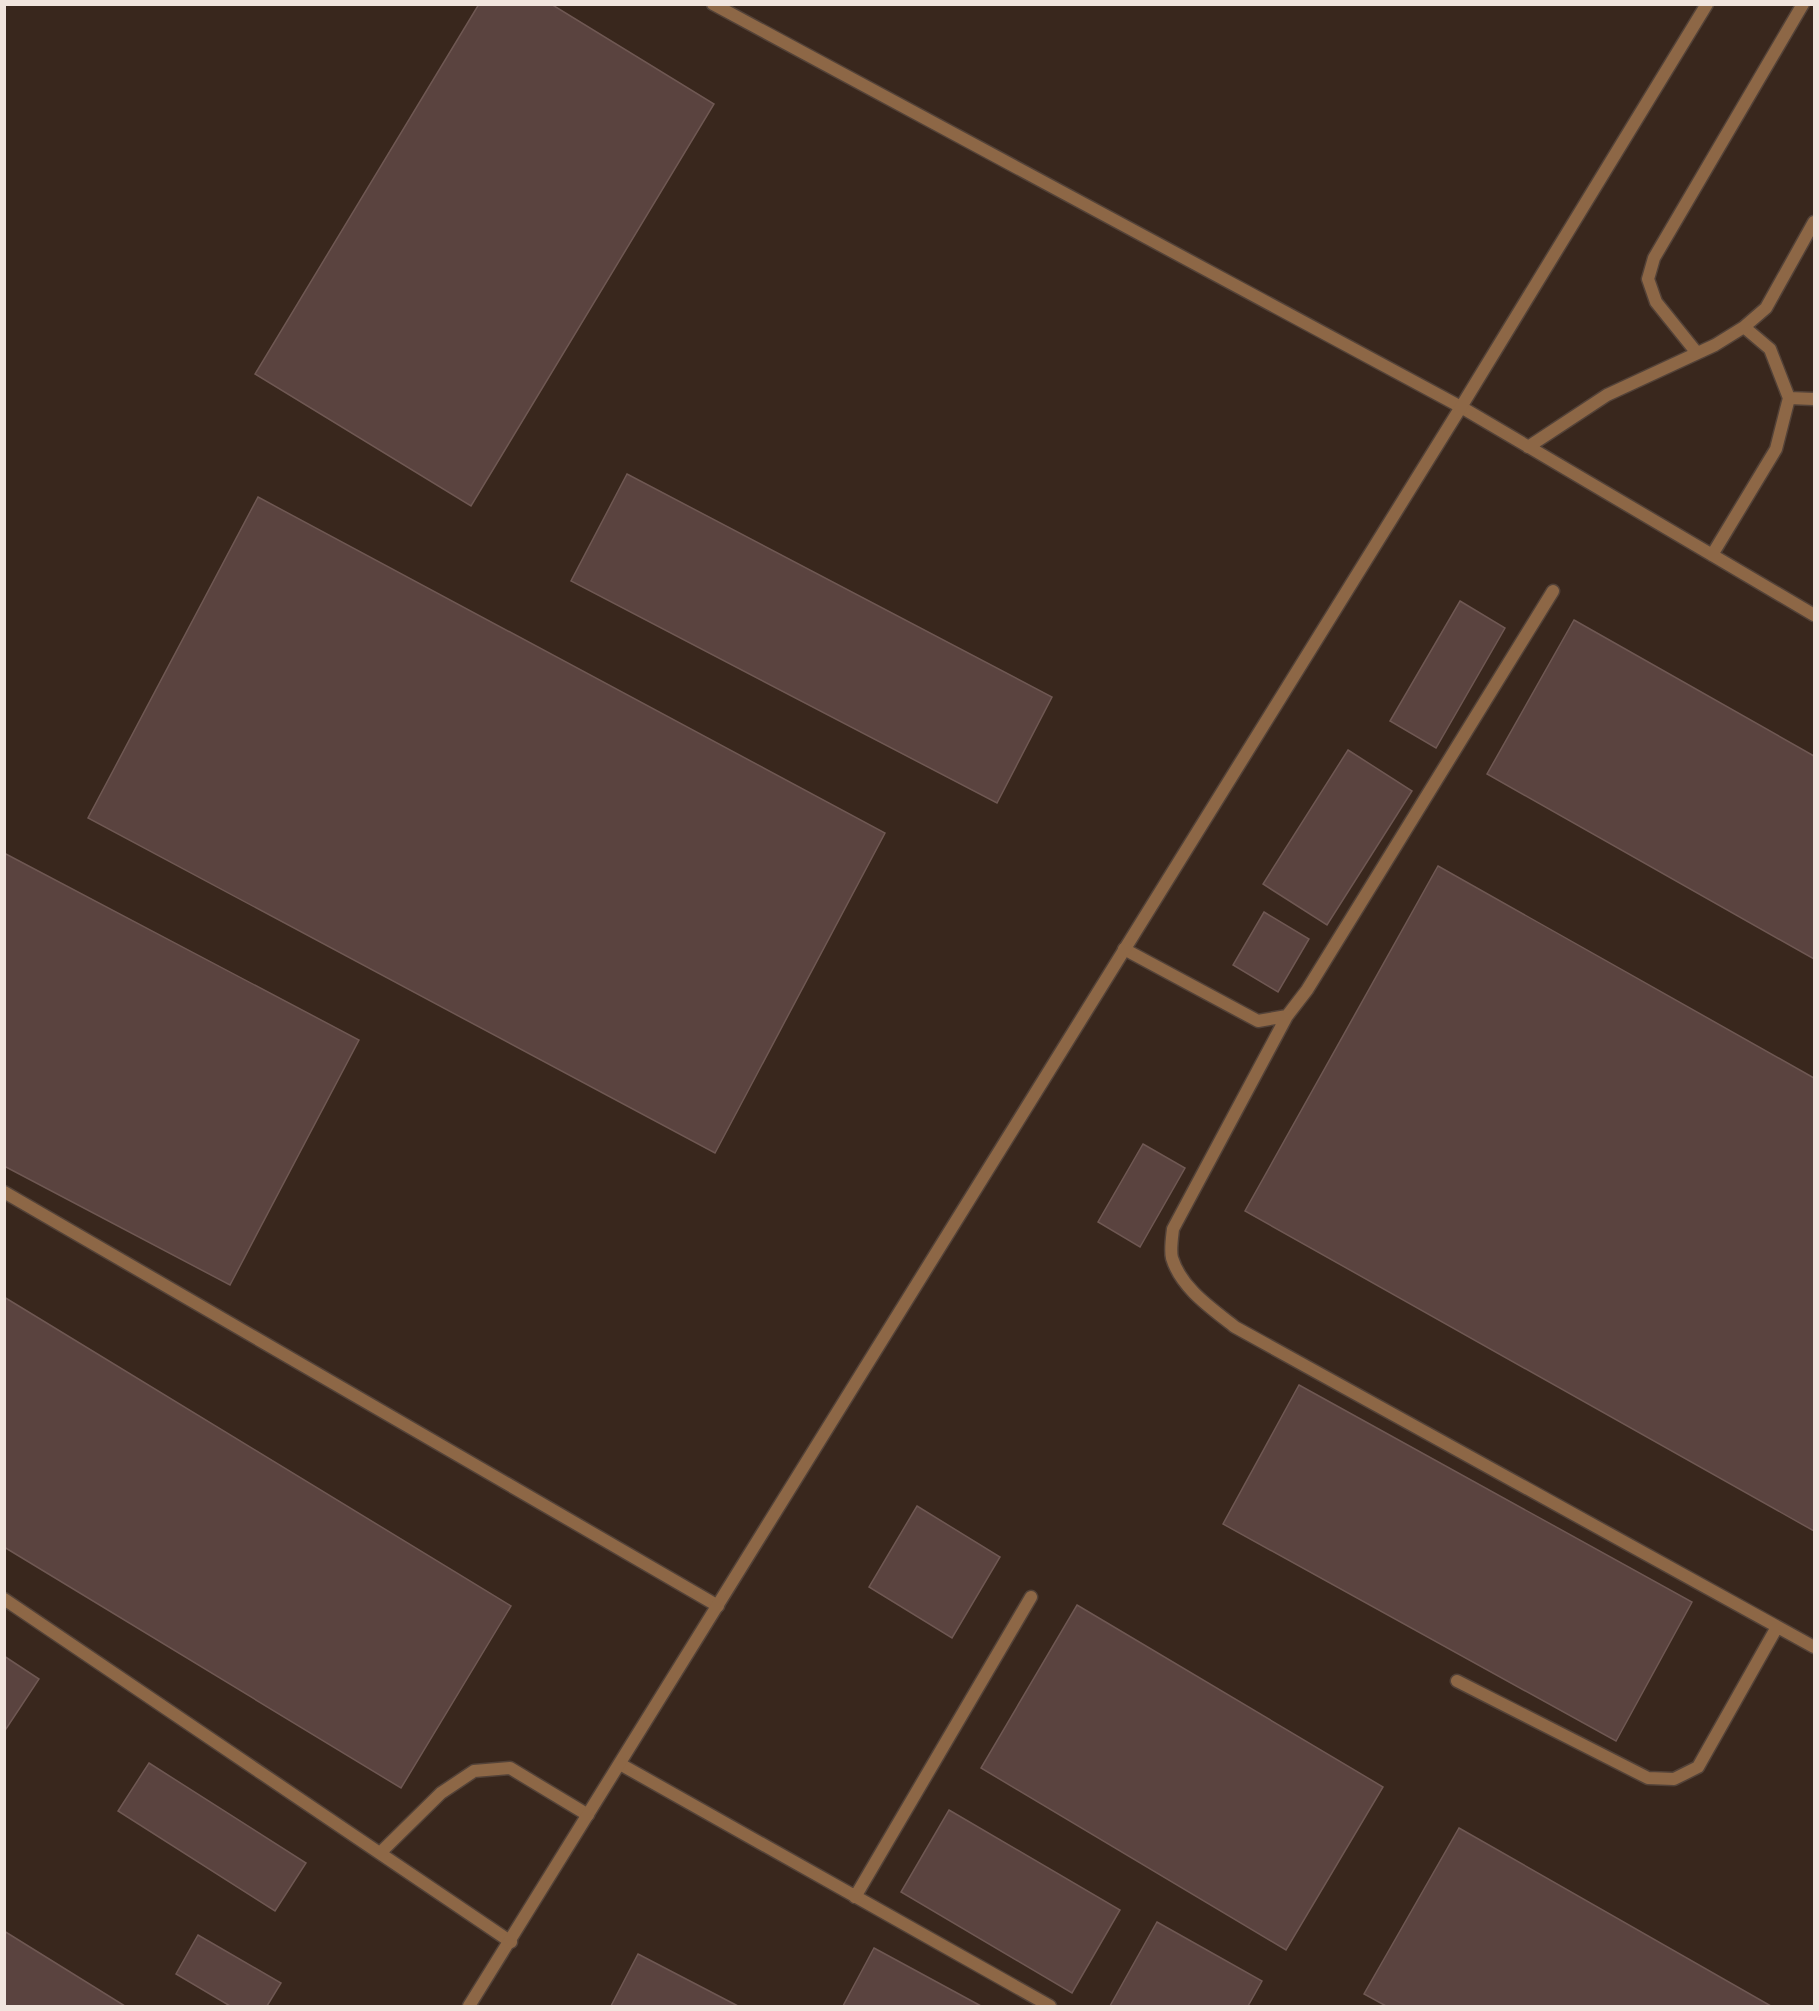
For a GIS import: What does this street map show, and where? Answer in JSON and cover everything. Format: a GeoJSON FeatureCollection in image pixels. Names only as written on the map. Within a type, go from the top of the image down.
{"type":"FeatureCollection","features":[{"type":"Feature","properties":{"kind":"street"},"geometry":{"type":"LineString","coordinates":[[713,4],[1461,407],[1815,615]]}},
{"type":"Feature","properties":{"kind":"street"},"geometry":{"type":"LineString","coordinates":[[469,2007],[1461,407],[1707,4]]}},
{"type":"Feature","properties":{"kind":"street"},"geometry":{"type":"LineString","coordinates":[[1697,353],[1656,302],[1648,279],[1654,258],[1803,4]]}},
{"type":"Feature","properties":{"kind":"street"},"geometry":{"type":"LineString","coordinates":[[1528,447],[1607,395],[1697,353],[1744,327],[1766,308],[1815,222]]}},
{"type":"Feature","properties":{"kind":"street"},"geometry":{"type":"LineString","coordinates":[[1712,555],[1776,448],[1789,398],[1770,350],[1744,327]]}},
{"type":"Feature","properties":{"kind":"street"},"geometry":{"type":"LineString","coordinates":[[1789,398],[1815,399]]}},
{"type":"Feature","properties":{"kind":"street"},"geometry":{"type":"LineString","coordinates":[[1552,591],[1307,990],[1287,1016],[1173,1229],[1172,1257],[1184,1281],[1204,1303],[1235,1327],[1815,1647]]}},
{"type":"Feature","properties":{"kind":"street"},"geometry":{"type":"LineString","coordinates":[[1124,949],[1258,1021],[1287,1016]]}},
{"type":"Feature","properties":{"kind":"street"},"geometry":{"type":"LineString","coordinates":[[4,1192],[718,1606]]}},
{"type":"Feature","properties":{"kind":"street"},"geometry":{"type":"LineString","coordinates":[[855,1897],[1031,1597]]}},
{"type":"Feature","properties":{"kind":"street"},"geometry":{"type":"LineString","coordinates":[[4,1599],[511,1942]]}},
{"type":"Feature","properties":{"kind":"street"},"geometry":{"type":"LineString","coordinates":[[1457,1681],[1648,1778],[1674,1779],[1698,1767],[1778,1627]]}},
{"type":"Feature","properties":{"kind":"street"},"geometry":{"type":"LineString","coordinates":[[620,1764],[1050,2007]]}},
{"type":"Feature","properties":{"kind":"street"},"geometry":{"type":"LineString","coordinates":[[380,1853],[441,1793],[474,1772],[510,1768],[588,1815]]}},
{"type":"Feature","properties":{"kind":"building"},"geometry":{"type":"Polygon","coordinates":[[[479,4],[551,4],[714,104],[471,506],[255,374],[479,4]]]}},
{"type":"Feature","properties":{"kind":"building"},"geometry":{"type":"Polygon","coordinates":[[[627,474],[1052,697],[997,803],[571,581],[627,474]]]}},
{"type":"Feature","properties":{"kind":"building"},"geometry":{"type":"Polygon","coordinates":[[[258,497],[885,833],[715,1153],[88,818],[258,497]]]}},
{"type":"Feature","properties":{"kind":"building"},"geometry":{"type":"Polygon","coordinates":[[[1460,601],[1505,628],[1436,748],[1390,721],[1460,601]]]}},
{"type":"Feature","properties":{"kind":"building"},"geometry":{"type":"Polygon","coordinates":[[[1574,620],[1814,756],[1814,959],[1487,774],[1574,620]]]}},
{"type":"Feature","properties":{"kind":"building"},"geometry":{"type":"Polygon","coordinates":[[[1348,750],[1412,791],[1327,925],[1263,884],[1348,750]]]}},
{"type":"Feature","properties":{"kind":"building"},"geometry":{"type":"Polygon","coordinates":[[[4,853],[359,1040],[230,1285],[4,1166],[4,853]]]}},
{"type":"Feature","properties":{"kind":"building"},"geometry":{"type":"Polygon","coordinates":[[[1438,866],[1814,1078],[1814,1531],[1245,1211],[1438,866]]]}},
{"type":"Feature","properties":{"kind":"building"},"geometry":{"type":"Polygon","coordinates":[[[1264,912],[1309,939],[1278,992],[1233,965],[1264,912]]]}},
{"type":"Feature","properties":{"kind":"building"},"geometry":{"type":"Polygon","coordinates":[[[1143,1144],[1185,1168],[1140,1247],[1098,1222],[1143,1144]]]}},
{"type":"Feature","properties":{"kind":"building"},"geometry":{"type":"Polygon","coordinates":[[[4,1297],[511,1606],[401,1788],[4,1547],[4,1297]]]}},
{"type":"Feature","properties":{"kind":"building"},"geometry":{"type":"Polygon","coordinates":[[[1299,1385],[1692,1602],[1616,1741],[1223,1524],[1299,1385]]]}},
{"type":"Feature","properties":{"kind":"building"},"geometry":{"type":"Polygon","coordinates":[[[917,1506],[1000,1557],[952,1638],[869,1587],[917,1506]]]}},
{"type":"Feature","properties":{"kind":"building"},"geometry":{"type":"Polygon","coordinates":[[[1077,1605],[1383,1787],[1286,1950],[981,1768],[1077,1605]]]}},
{"type":"Feature","properties":{"kind":"building"},"geometry":{"type":"Polygon","coordinates":[[[4,1656],[39,1679],[4,1732],[4,1656]]]}},
{"type":"Feature","properties":{"kind":"building"},"geometry":{"type":"Polygon","coordinates":[[[149,1763],[306,1863],[275,1911],[118,1811],[149,1763]]]}},
{"type":"Feature","properties":{"kind":"building"},"geometry":{"type":"Polygon","coordinates":[[[949,1810],[1120,1910],[1072,1993],[901,1892],[949,1810]]]}},
{"type":"Feature","properties":{"kind":"building"},"geometry":{"type":"Polygon","coordinates":[[[1459,1828],[1771,2006],[1386,2006],[1364,1994],[1459,1828]]]}},
{"type":"Feature","properties":{"kind":"building"},"geometry":{"type":"Polygon","coordinates":[[[1157,1922],[1262,1981],[1248,2006],[1110,2006],[1157,1922]]]}},
{"type":"Feature","properties":{"kind":"building"},"geometry":{"type":"Polygon","coordinates":[[[4,1931],[125,2006],[4,2006],[4,1931]]]}},
{"type":"Feature","properties":{"kind":"building"},"geometry":{"type":"Polygon","coordinates":[[[198,1935],[281,1983],[267,2006],[230,2006],[176,1974],[198,1935]]]}},
{"type":"Feature","properties":{"kind":"building"},"geometry":{"type":"Polygon","coordinates":[[[874,1948],[981,2006],[843,2006],[874,1948]]]}},
{"type":"Feature","properties":{"kind":"building"},"geometry":{"type":"Polygon","coordinates":[[[638,1954],[738,2006],[611,2006],[638,1954]]]}}]}
